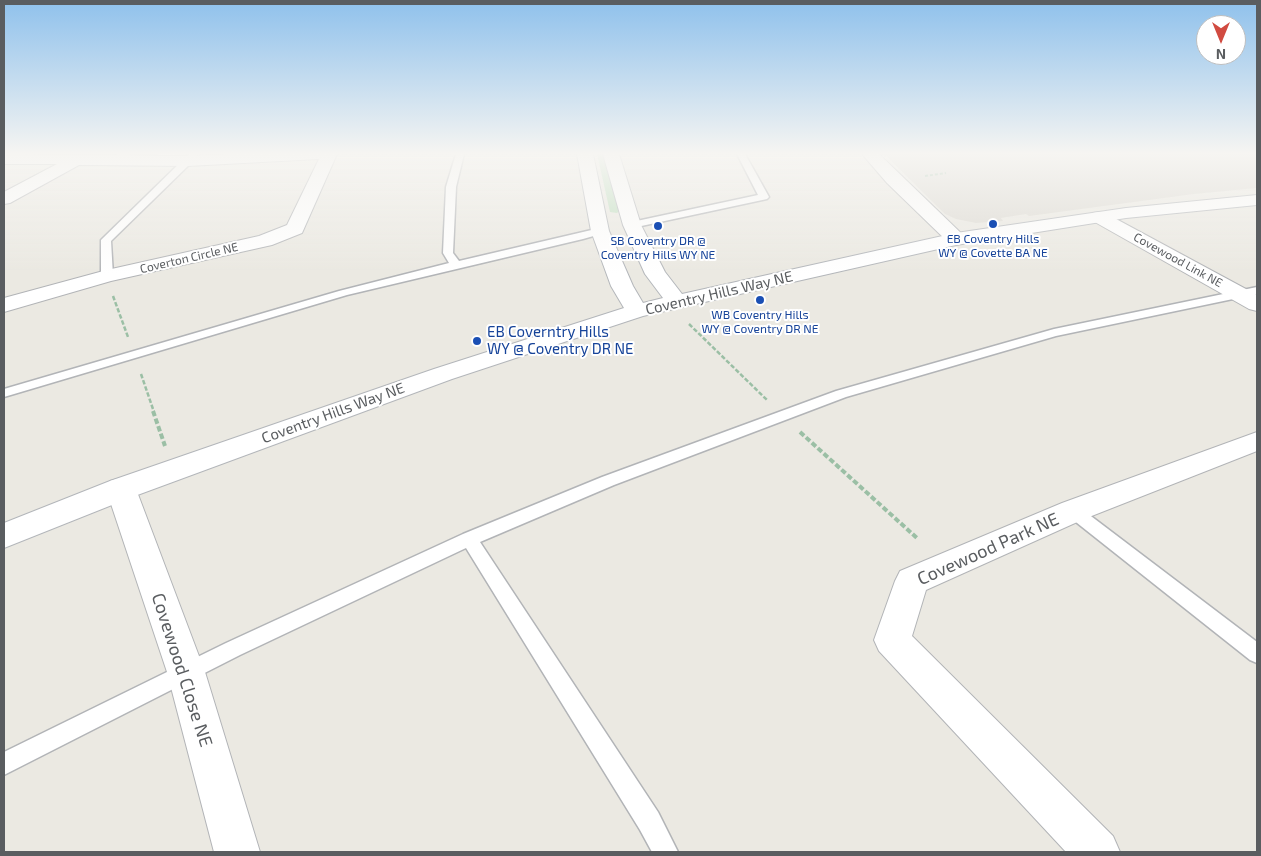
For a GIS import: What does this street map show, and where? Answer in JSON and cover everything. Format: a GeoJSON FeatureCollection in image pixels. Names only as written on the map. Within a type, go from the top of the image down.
{"type":"FeatureCollection","features":[{"type":"Feature","properties":{"kind":"street","name":"Coverton Circle NE"},"geometry":{"type":"LineString","coordinates":[[4,305],[106,276],[265,241],[295,229],[310,194]]}},
{"type":"Feature","properties":{"kind":"street"},"geometry":{"type":"LineString","coordinates":[[594,194],[600,231],[622,286],[637,311]]}},
{"type":"Feature","properties":{"kind":"street"},"geometry":{"type":"LineString","coordinates":[[623,194],[632,225],[655,274],[681,311]]}},
{"type":"Feature","properties":{"kind":"street"},"geometry":{"type":"LineString","coordinates":[[908,194],[956,239]]}},
{"type":"Feature","properties":{"kind":"street","name":"Coventry Hills Way NE"},"geometry":{"type":"LineString","coordinates":[[4,536],[122,489],[443,374],[637,311],[681,311],[956,239],[1126,213],[1257,200]]}},
{"type":"Feature","properties":{"kind":"street","name":"Covewood Link NE"},"geometry":{"type":"LineString","coordinates":[[1126,213],[1257,284]]}},
{"type":"Feature","properties":{"kind":"street","name":"Covewood Link NE"},"geometry":{"type":"LineString","coordinates":[[1099,217],[1248,293],[1257,304]]}},
{"type":"Feature","properties":{"kind":"street"},"geometry":{"type":"LineString","coordinates":[[600,231],[632,225]]}},
{"type":"Feature","properties":{"kind":"street","name":"Covewood Park NE"},"geometry":{"type":"LineString","coordinates":[[1097,852],[892,640],[912,581],[1073,511],[1257,441]]}},
{"type":"Feature","properties":{"kind":"street","name":"Covewood Close NE"},"geometry":{"type":"LineString","coordinates":[[122,489],[186,672],[237,852]]}},
{"type":"Feature","properties":{"kind":"lane"},"geometry":{"type":"LineString","coordinates":[[106,276],[106,240],[153,194]]}},
{"type":"Feature","properties":{"kind":"lane"},"geometry":{"type":"LineString","coordinates":[[452,194],[448,253],[456,265]]}},
{"type":"Feature","properties":{"kind":"lane"},"geometry":{"type":"LineString","coordinates":[[632,225],[764,197],[762,194]]}},
{"type":"Feature","properties":{"kind":"lane"},"geometry":{"type":"LineString","coordinates":[[4,393],[343,293],[456,265],[579,238],[600,231]]}},
{"type":"Feature","properties":{"kind":"lane"},"geometry":{"type":"LineString","coordinates":[[4,764],[186,672],[469,539],[608,481],[841,394],[1054,333],[1248,293]]}},
{"type":"Feature","properties":{"kind":"lane"},"geometry":{"type":"LineString","coordinates":[[1073,511],[1257,654]]}},
{"type":"Feature","properties":{"kind":"lane"},"geometry":{"type":"LineString","coordinates":[[469,539],[649,821],[666,852]]}},
{"type":"Feature","properties":{"kind":"path"},"geometry":{"type":"LineString","coordinates":[[681,311],[783,416],[918,539]]}},
{"type":"Feature","properties":{"kind":"shaded area"},"geometry":{"type":"Polygon","coordinates":[[[925,194],[1195,194],[1029,216],[1026,214],[1001,218],[1003,221],[976,223],[956,219],[945,214],[925,194]]]}},
{"type":"Feature","properties":{"kind":"green space"},"geometry":{"type":"Polygon","coordinates":[[[606,194],[615,194],[619,211],[617,213],[610,212],[606,194]]]}},
{"type":"Feature","properties":{"kind":"place","name":"EB Coventry Hills WY @ Covette BA NE"},"geometry":{"type":"Point","coordinates":[993,224]}},
{"type":"Feature","properties":{"kind":"place","name":"SB Coventry DR @ Coventry Hills WY NE"},"geometry":{"type":"Point","coordinates":[658,226]}},
{"type":"Feature","properties":{"kind":"place","name":"WB Coventry Hills WY @ Coventry DR NE"},"geometry":{"type":"Point","coordinates":[760,300]}},
{"type":"Feature","properties":{"kind":"place","name":"EB Coverntry Hills WY @ Coventry DR NE"},"geometry":{"type":"Point","coordinates":[477,341]}}]}
